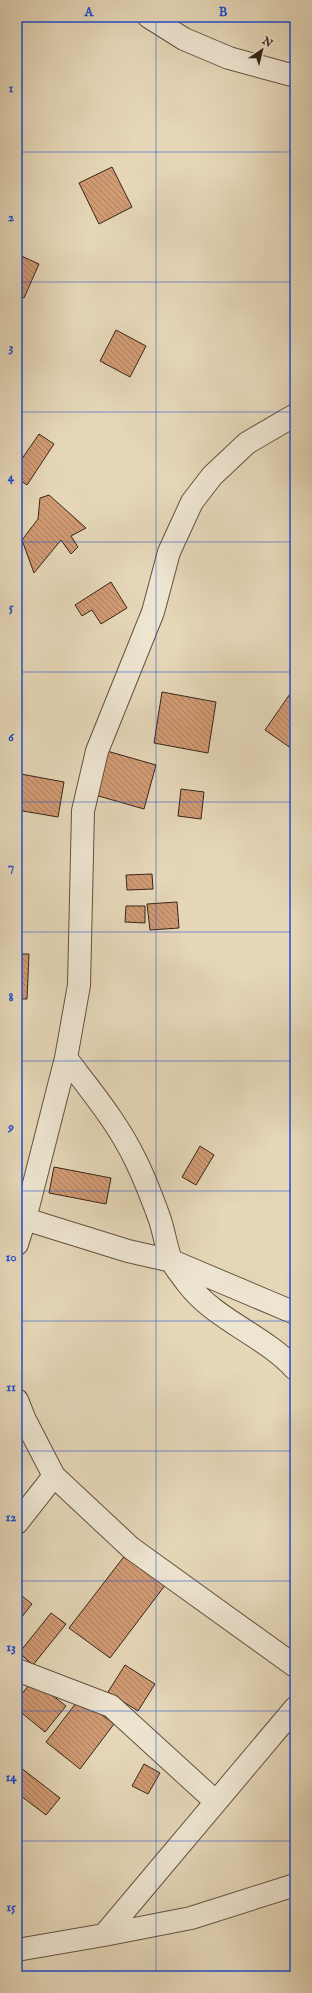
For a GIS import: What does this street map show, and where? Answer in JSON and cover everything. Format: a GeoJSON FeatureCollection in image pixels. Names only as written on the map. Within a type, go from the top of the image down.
{"type":"FeatureCollection","features":[{"type":"Feature","properties":{"kind":"street"},"geometry":{"type":"LineString","coordinates":[[149,17],[184,39],[229,58],[295,76]]}},
{"type":"Feature","properties":{"kind":"street"},"geometry":{"type":"LineString","coordinates":[[17,1244],[21,1221],[66,1058],[79,985],[82,811],[97,751],[153,612],[169,552],[192,502],[212,476],[247,442],[295,414]]}},
{"type":"Feature","properties":{"kind":"street"},"geometry":{"type":"LineString","coordinates":[[66,1058],[109,1116],[136,1160],[160,1218],[172,1261],[187,1284],[205,1302],[229,1322],[256,1338],[289,1362],[295,1369]]}},
{"type":"Feature","properties":{"kind":"street"},"geometry":{"type":"LineString","coordinates":[[21,1221],[128,1251],[172,1261],[295,1313]]}},
{"type":"Feature","properties":{"kind":"street"},"geometry":{"type":"LineString","coordinates":[[17,1400],[25,1420],[54,1476],[131,1548],[295,1666]]}},
{"type":"Feature","properties":{"kind":"street"},"geometry":{"type":"LineString","coordinates":[[17,1523],[54,1476]]}},
{"type":"Feature","properties":{"kind":"street"},"geometry":{"type":"LineString","coordinates":[[17,1670],[111,1706],[216,1802]]}},
{"type":"Feature","properties":{"kind":"street"},"geometry":{"type":"LineString","coordinates":[[104,1935],[295,1708]]}},
{"type":"Feature","properties":{"kind":"street"},"geometry":{"type":"LineString","coordinates":[[17,1950],[191,1918],[295,1885]]}},
{"type":"Feature","properties":{"kind":"building"},"geometry":{"type":"Polygon","coordinates":[[[112,167],[132,207],[99,224],[79,183],[112,167]]]}},
{"type":"Feature","properties":{"kind":"building"},"geometry":{"type":"Polygon","coordinates":[[[17,254],[39,264],[24,298],[17,295],[17,254]]]}},
{"type":"Feature","properties":{"kind":"building"},"geometry":{"type":"Polygon","coordinates":[[[116,330],[146,346],[130,377],[100,361],[116,330]]]}},
{"type":"Feature","properties":{"kind":"building"},"geometry":{"type":"Polygon","coordinates":[[[39,434],[54,444],[27,485],[17,478],[17,466],[39,434]]]}},
{"type":"Feature","properties":{"kind":"building"},"geometry":{"type":"Polygon","coordinates":[[[49,495],[86,528],[71,536],[78,547],[71,554],[61,540],[34,573],[22,540],[38,519],[40,498],[49,495]]]}},
{"type":"Feature","properties":{"kind":"building"},"geometry":{"type":"Polygon","coordinates":[[[111,582],[127,608],[101,624],[92,610],[82,616],[75,605],[111,582]]]}},
{"type":"Feature","properties":{"kind":"building"},"geometry":{"type":"Polygon","coordinates":[[[162,692],[216,702],[208,753],[154,743],[162,692]]]}},
{"type":"Feature","properties":{"kind":"building"},"geometry":{"type":"Polygon","coordinates":[[[290,694],[295,697],[295,751],[265,730],[290,694]]]}},
{"type":"Feature","properties":{"kind":"building"},"geometry":{"type":"Polygon","coordinates":[[[107,751],[156,765],[144,809],[95,795],[107,751]]]}},
{"type":"Feature","properties":{"kind":"building"},"geometry":{"type":"Polygon","coordinates":[[[21,774],[64,782],[58,817],[17,810],[21,774]]]}},
{"type":"Feature","properties":{"kind":"building"},"geometry":{"type":"Polygon","coordinates":[[[181,789],[204,792],[201,819],[178,816],[181,789]]]}},
{"type":"Feature","properties":{"kind":"building"},"geometry":{"type":"Polygon","coordinates":[[[152,874],[153,889],[127,890],[126,875],[152,874]]]}},
{"type":"Feature","properties":{"kind":"building"},"geometry":{"type":"Polygon","coordinates":[[[177,902],[179,928],[150,930],[147,904],[177,902]]]}},
{"type":"Feature","properties":{"kind":"building"},"geometry":{"type":"Polygon","coordinates":[[[126,906],[145,906],[145,923],[125,922],[126,906]]]}},
{"type":"Feature","properties":{"kind":"building"},"geometry":{"type":"Polygon","coordinates":[[[17,954],[29,954],[27,999],[17,999],[17,954]]]}},
{"type":"Feature","properties":{"kind":"building"},"geometry":{"type":"Polygon","coordinates":[[[200,1146],[214,1155],[196,1185],[182,1177],[200,1146]]]}},
{"type":"Feature","properties":{"kind":"building"},"geometry":{"type":"Polygon","coordinates":[[[54,1167],[111,1178],[106,1204],[49,1193],[54,1167]]]}},
{"type":"Feature","properties":{"kind":"building"},"geometry":{"type":"Polygon","coordinates":[[[126,1554],[166,1584],[110,1658],[69,1628],[126,1554]]]}},
{"type":"Feature","properties":{"kind":"building"},"geometry":{"type":"Polygon","coordinates":[[[17,1592],[32,1604],[17,1623],[17,1592]]]}},
{"type":"Feature","properties":{"kind":"building"},"geometry":{"type":"Polygon","coordinates":[[[51,1613],[66,1624],[33,1665],[19,1653],[51,1613]]]}},
{"type":"Feature","properties":{"kind":"building"},"geometry":{"type":"Polygon","coordinates":[[[125,1665],[155,1684],[138,1711],[108,1692],[125,1665]]]}},
{"type":"Feature","properties":{"kind":"building"},"geometry":{"type":"Polygon","coordinates":[[[33,1680],[66,1706],[45,1732],[17,1709],[17,1700],[33,1680]]]}},
{"type":"Feature","properties":{"kind":"building"},"geometry":{"type":"Polygon","coordinates":[[[80,1698],[114,1724],[80,1769],[46,1742],[80,1698]]]}},
{"type":"Feature","properties":{"kind":"building"},"geometry":{"type":"Polygon","coordinates":[[[144,1764],[160,1773],[148,1794],[132,1786],[144,1764]]]}},
{"type":"Feature","properties":{"kind":"building"},"geometry":{"type":"Polygon","coordinates":[[[21,1768],[60,1798],[46,1815],[17,1793],[17,1773],[21,1768]]]}}]}
